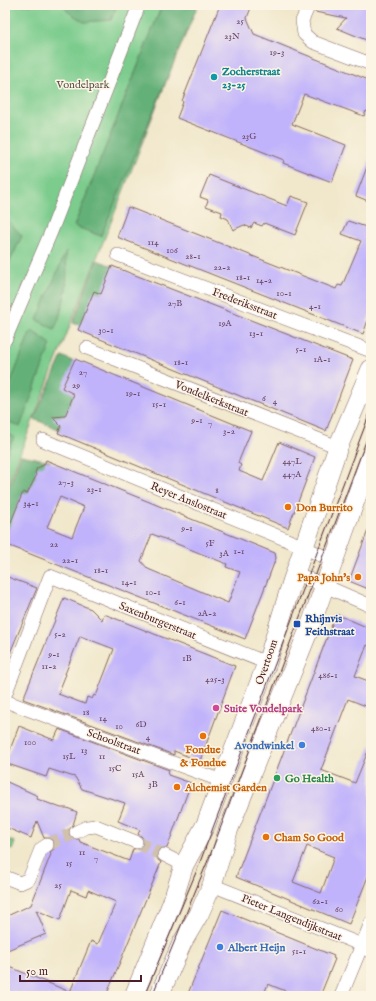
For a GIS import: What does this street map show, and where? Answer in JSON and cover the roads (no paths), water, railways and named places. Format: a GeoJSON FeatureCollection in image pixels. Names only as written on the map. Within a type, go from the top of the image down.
{"type":"FeatureCollection","features":[{"type":"Feature","properties":{"kind":"main road","name":"Overtoom"},"geometry":{"type":"LineString","coordinates":[[134,996],[172,903],[184,865],[206,824],[267,663],[295,573],[338,447],[371,369]]}},
{"type":"Feature","properties":{"kind":"main road"},"geometry":{"type":"LineString","coordinates":[[159,996],[182,943],[212,885],[228,831],[325,587],[371,456]]}},
{"type":"Feature","properties":{"kind":"street"},"geometry":{"type":"LineString","coordinates":[[5,340],[51,232],[139,5]]}},
{"type":"Feature","properties":{"kind":"street"},"geometry":{"type":"LineString","coordinates":[[309,5],[302,21],[304,34],[313,42],[371,64]]}},
{"type":"Feature","properties":{"kind":"street","name":"Frederiksstraat"},"geometry":{"type":"LineString","coordinates":[[118,255],[371,350]]}},
{"type":"Feature","properties":{"kind":"street","name":"Vondelkerkstraat"},"geometry":{"type":"LineString","coordinates":[[87,348],[338,447]]}},
{"type":"Feature","properties":{"kind":"street","name":"Reyer Anslostraat"},"geometry":{"type":"LineString","coordinates":[[42,440],[334,561]]}},
{"type":"Feature","properties":{"kind":"street"},"geometry":{"type":"LineString","coordinates":[[295,573],[371,606]]}},
{"type":"Feature","properties":{"kind":"street","name":"Saxenburgerstraat"},"geometry":{"type":"LineString","coordinates":[[5,695],[50,576],[267,663]]}},
{"type":"Feature","properties":{"kind":"street","name":"Schoolstraat"},"geometry":{"type":"LineString","coordinates":[[5,701],[222,780]]}},
{"type":"Feature","properties":{"kind":"street"},"geometry":{"type":"LineString","coordinates":[[76,832],[87,827],[96,826],[136,842]]}},
{"type":"Feature","properties":{"kind":"street"},"geometry":{"type":"LineString","coordinates":[[5,877],[20,883],[29,879],[41,849],[47,845]]}},
{"type":"Feature","properties":{"kind":"street"},"geometry":{"type":"LineString","coordinates":[[164,855],[184,865]]}},
{"type":"Feature","properties":{"kind":"street","name":"Pieter Langendijkstraat"},"geometry":{"type":"LineString","coordinates":[[212,885],[366,948]]}},
{"type":"Feature","properties":{"kind":"street"},"geometry":{"type":"LineString","coordinates":[[341,996],[366,948],[371,923]]}},
{"type":"Feature","properties":{"kind":"tunnel"},"geometry":{"type":"LineString","coordinates":[[47,845],[76,832]]}},
{"type":"Feature","properties":{"kind":"tunnel"},"geometry":{"type":"LineString","coordinates":[[136,842],[164,855]]}},
{"type":"Feature","properties":{"kind":"tram line"},"geometry":{"type":"LineString","coordinates":[[144,996],[197,870],[371,410]]}},
{"type":"Feature","properties":{"kind":"tram line"},"geometry":{"type":"LineString","coordinates":[[152,996],[211,853],[371,428]]}},
{"type":"Feature","properties":{"kind":"place","name":"Zocherstraat 23-25"},"geometry":{"type":"Point","coordinates":[214,77]}},
{"type":"Feature","properties":{"kind":"place","name":"Don Burrito"},"geometry":{"type":"Point","coordinates":[288,507]}},
{"type":"Feature","properties":{"kind":"place","name":"Papa John's"},"geometry":{"type":"Point","coordinates":[358,577]}},
{"type":"Feature","properties":{"kind":"place","name":"Rhijnvis Feithstraat"},"geometry":{"type":"Point","coordinates":[297,624]}},
{"type":"Feature","properties":{"kind":"place","name":"Suite Vondelpark"},"geometry":{"type":"Point","coordinates":[216,708]}},
{"type":"Feature","properties":{"kind":"place","name":"Fondue & Fondue"},"geometry":{"type":"Point","coordinates":[203,736]}},
{"type":"Feature","properties":{"kind":"place","name":"Avondwinkel"},"geometry":{"type":"Point","coordinates":[302,745]}},
{"type":"Feature","properties":{"kind":"place","name":"Go Health"},"geometry":{"type":"Point","coordinates":[277,778]}},
{"type":"Feature","properties":{"kind":"place","name":"Alchemist Garden"},"geometry":{"type":"Point","coordinates":[177,787]}},
{"type":"Feature","properties":{"kind":"place","name":"Cham So Good"},"geometry":{"type":"Point","coordinates":[266,837]}},
{"type":"Feature","properties":{"kind":"place","name":"Albert Heijn"},"geometry":{"type":"Point","coordinates":[220,947]}},
{"type":"Feature","properties":{"kind":"park label","name":"Vondelpark"},"geometry":{"type":"Point","coordinates":[83,84]}}]}
